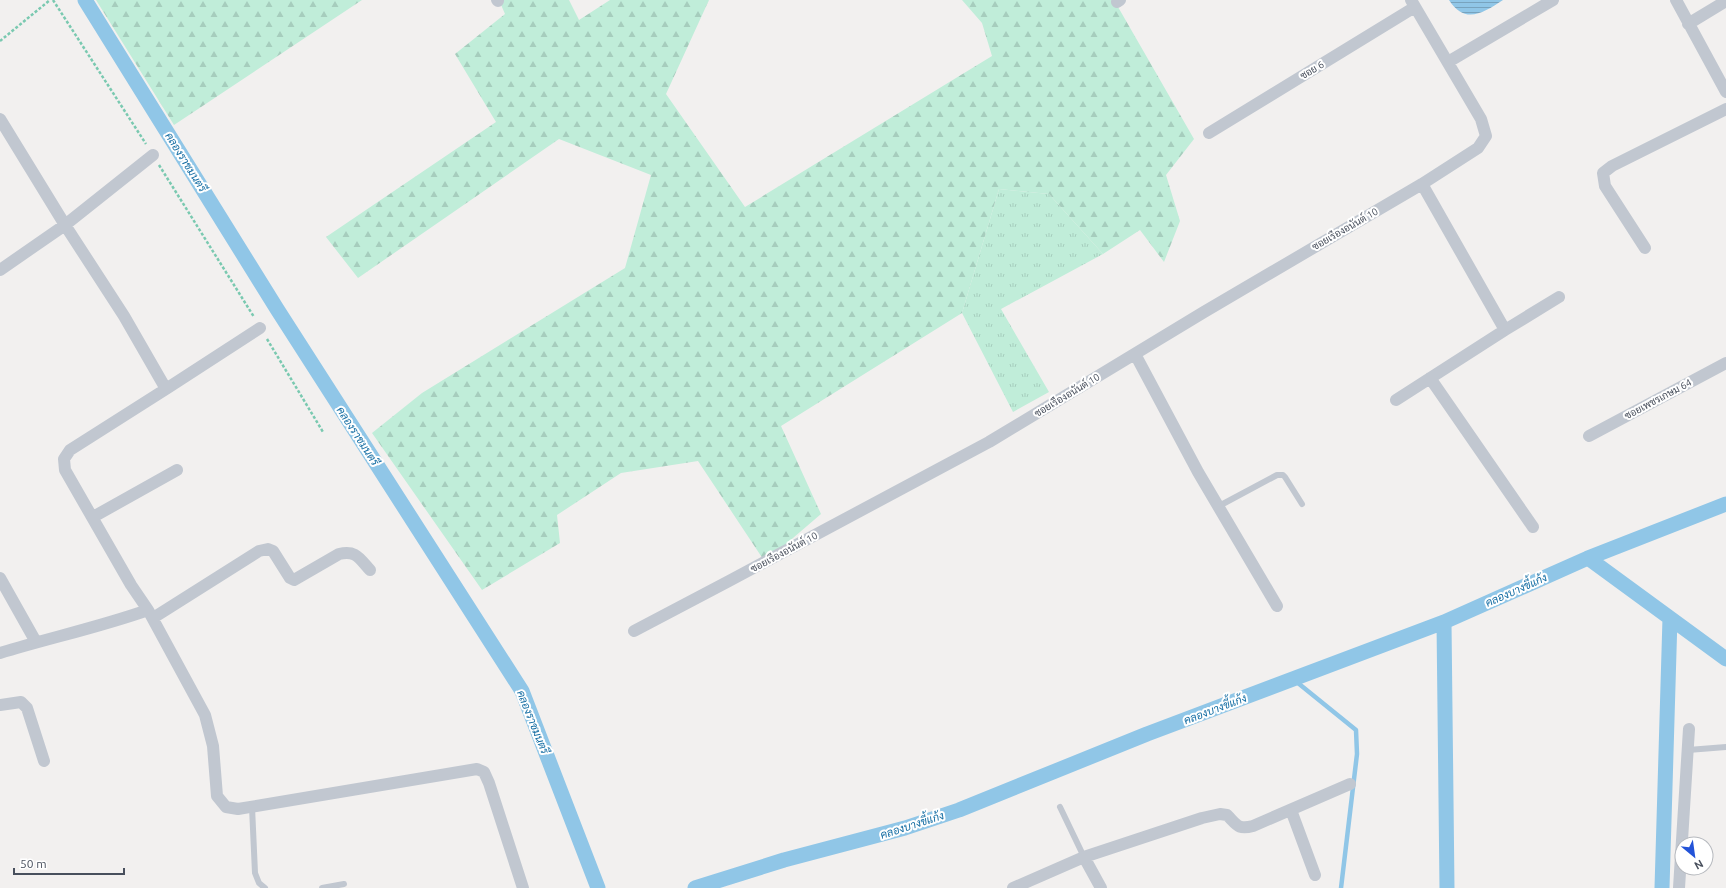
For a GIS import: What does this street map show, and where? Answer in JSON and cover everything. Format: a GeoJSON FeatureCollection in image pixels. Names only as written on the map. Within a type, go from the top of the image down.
{"type":"FeatureCollection","features":[{"type":"Feature","properties":{"kind":"street"},"geometry":{"type":"LineString","coordinates":[[1413,3],[1448,62],[1553,0]]}},
{"type":"Feature","properties":{"kind":"street"},"geometry":{"type":"LineString","coordinates":[[1676,0],[1726,92]]}},
{"type":"Feature","properties":{"kind":"street"},"geometry":{"type":"LineString","coordinates":[[1688,24],[1726,1]]}},
{"type":"Feature","properties":{"kind":"street","name":"ซอย 6"},"geometry":{"type":"LineString","coordinates":[[1209,133],[1413,3]]}},
{"type":"Feature","properties":{"kind":"street","name":"ซอยเรืองอนันต์ 10"},"geometry":{"type":"LineString","coordinates":[[634,631],[989,442],[1134,354],[1422,184],[1478,148],[1486,136],[1481,119],[1448,62]]}},
{"type":"Feature","properties":{"kind":"street"},"geometry":{"type":"LineString","coordinates":[[1645,248],[1605,186],[1603,173],[1612,166],[1726,109]]}},
{"type":"Feature","properties":{"kind":"street"},"geometry":{"type":"LineString","coordinates":[[0,119],[4,134],[124,316],[166,389]]}},
{"type":"Feature","properties":{"kind":"street"},"geometry":{"type":"LineString","coordinates":[[0,270],[65,225],[153,155]]}},
{"type":"Feature","properties":{"kind":"street"},"geometry":{"type":"LineString","coordinates":[[1422,184],[1505,330]]}},
{"type":"Feature","properties":{"kind":"street"},"geometry":{"type":"LineString","coordinates":[[1396,400],[1559,297]]}},
{"type":"Feature","properties":{"kind":"street"},"geometry":{"type":"LineString","coordinates":[[260,328],[70,450],[64,459],[65,470],[131,585],[151,614],[204,715],[213,746],[216,796],[226,807],[238,809],[477,769],[484,772],[489,783],[523,888]]}},
{"type":"Feature","properties":{"kind":"street"},"geometry":{"type":"LineString","coordinates":[[1134,354],[1198,472],[1277,606]]}},
{"type":"Feature","properties":{"kind":"street","name":"ซอยเพชรเกษม 64"},"geometry":{"type":"LineString","coordinates":[[1589,436],[1726,363]]}},
{"type":"Feature","properties":{"kind":"street"},"geometry":{"type":"LineString","coordinates":[[1430,378],[1533,527]]}},
{"type":"Feature","properties":{"kind":"street"},"geometry":{"type":"LineString","coordinates":[[93,517],[177,470]]}},
{"type":"Feature","properties":{"kind":"street"},"geometry":{"type":"LineString","coordinates":[[0,653],[122,619],[151,614],[259,551],[268,549],[273,552],[290,578],[294,580],[339,554],[347,552],[353,553],[370,570]]}},
{"type":"Feature","properties":{"kind":"street"},"geometry":{"type":"LineString","coordinates":[[0,578],[36,642]]}},
{"type":"Feature","properties":{"kind":"street"},"geometry":{"type":"LineString","coordinates":[[0,706],[21,702],[27,708],[44,762]]}},
{"type":"Feature","properties":{"kind":"street"},"geometry":{"type":"LineString","coordinates":[[1679,888],[1689,729]]}},
{"type":"Feature","properties":{"kind":"street"},"geometry":{"type":"LineString","coordinates":[[1013,888],[1084,857],[1214,815],[1227,815],[1237,826],[1244,829],[1350,784]]}},
{"type":"Feature","properties":{"kind":"street"},"geometry":{"type":"LineString","coordinates":[[1291,810],[1315,874]]}},
{"type":"Feature","properties":{"kind":"street"},"geometry":{"type":"LineString","coordinates":[[1084,857],[1101,888]]}},
{"type":"Feature","properties":{"kind":"lane"},"geometry":{"type":"LineString","coordinates":[[1219,506],[1277,475],[1283,475],[1285,477],[1302,504]]}},
{"type":"Feature","properties":{"kind":"lane"},"geometry":{"type":"LineString","coordinates":[[1688,750],[1726,747]]}},
{"type":"Feature","properties":{"kind":"lane"},"geometry":{"type":"LineString","coordinates":[[252,807],[255,873],[259,882],[266,888]]}},
{"type":"Feature","properties":{"kind":"lane"},"geometry":{"type":"LineString","coordinates":[[1060,807],[1084,857]]}},
{"type":"Feature","properties":{"kind":"lane"},"geometry":{"type":"LineString","coordinates":[[322,888],[344,884]]}},
{"type":"Feature","properties":{"kind":"path"},"geometry":{"type":"LineString","coordinates":[[0,41],[52,0],[153,155],[323,432]]}},
{"type":"Feature","properties":{"kind":"green space"},"geometry":{"type":"Polygon","coordinates":[[[96,0],[362,0],[174,125],[96,0]]]}},
{"type":"Feature","properties":{"kind":"green space"},"geometry":{"type":"Polygon","coordinates":[[[499,0],[569,0],[579,20],[610,0],[709,0],[666,94],[745,207],[992,56],[982,23],[962,0],[1114,0],[1194,139],[1166,175],[1180,221],[1164,262],[1140,230],[1103,254],[1049,194],[999,189],[962,313],[781,426],[821,514],[765,562],[698,461],[621,473],[557,515],[560,543],[482,590],[372,433],[422,393],[625,268],[651,175],[559,139],[358,278],[326,237],[496,122],[455,54],[505,14],[499,0]]]}},
{"type":"Feature","properties":{"kind":"green space"},"geometry":{"type":"Polygon","coordinates":[[[999,189],[1049,194],[1103,254],[1001,309],[1049,392],[1013,412],[962,313],[999,189]]]}},
{"type":"Feature","properties":{"kind":"water"},"geometry":{"type":"Polygon","coordinates":[[[1449,0],[1503,0],[1481,12],[1468,14],[1455,8],[1449,0]]]}},
{"type":"Feature","properties":{"kind":"waterway","name":"คลองราชมนตรี"},"geometry":{"type":"LineString","coordinates":[[85,0],[277,309],[522,691],[598,888]]}},
{"type":"Feature","properties":{"kind":"waterway","name":"คลองบางขี้แก้ง"},"geometry":{"type":"LineString","coordinates":[[695,888],[784,860],[905,828],[959,810],[1147,734],[1444,622],[1588,558],[1726,504]]}},
{"type":"Feature","properties":{"kind":"waterway"},"geometry":{"type":"LineString","coordinates":[[1588,558],[1726,659]]}},
{"type":"Feature","properties":{"kind":"waterway"},"geometry":{"type":"LineString","coordinates":[[1662,888],[1670,618]]}},
{"type":"Feature","properties":{"kind":"waterway"},"geometry":{"type":"LineString","coordinates":[[1444,622],[1447,888]]}},
{"type":"Feature","properties":{"kind":"waterway"},"geometry":{"type":"LineString","coordinates":[[1293,679],[1356,730],[1357,754],[1341,888]]}}]}
